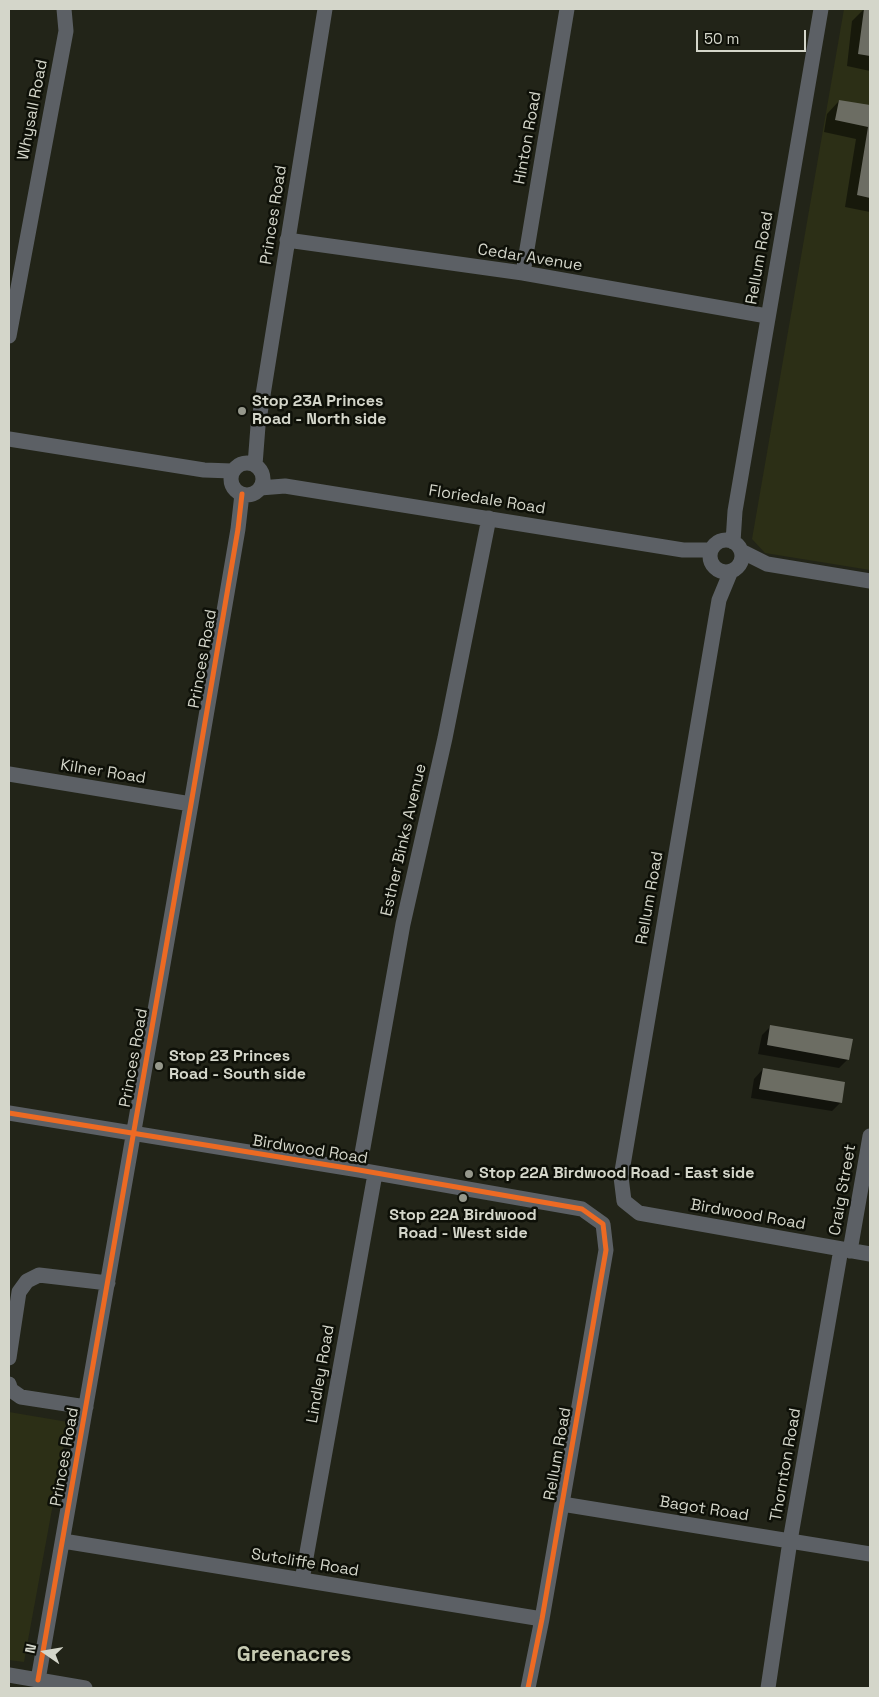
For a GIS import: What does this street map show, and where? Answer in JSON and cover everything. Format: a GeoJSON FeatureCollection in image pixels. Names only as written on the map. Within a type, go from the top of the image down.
{"type":"FeatureCollection","features":[{"type":"Feature","properties":{"kind":"street","name":"Whysall Road"},"geometry":{"type":"LineString","coordinates":[[9,336],[66,31],[64,9]]}},
{"type":"Feature","properties":{"kind":"street","name":"Princes Road"},"geometry":{"type":"LineString","coordinates":[[38,1680],[238,529],[258,426],[325,9]]}},
{"type":"Feature","properties":{"kind":"street","name":"Hinton Road"},"geometry":{"type":"LineString","coordinates":[[523,274],[567,9]]}},
{"type":"Feature","properties":{"kind":"street","name":"Rellum Road"},"geometry":{"type":"LineString","coordinates":[[624,1201],[621,1177],[718,600],[722,552],[735,510],[821,10]]}},
{"type":"Feature","properties":{"kind":"street","name":"Cedar Avenue"},"geometry":{"type":"LineString","coordinates":[[287,240],[523,274],[767,316]]}},
{"type":"Feature","properties":{"kind":"street","name":"Floriedale Road"},"geometry":{"type":"LineString","coordinates":[[9,440],[204,470],[285,486],[683,550],[722,552],[766,564],[870,581]]}},
{"type":"Feature","properties":{"kind":"street","name":"Esther Binks Avenue"},"geometry":{"type":"LineString","coordinates":[[358,1170],[403,924],[445,738],[489,518]]}},
{"type":"Feature","properties":{"kind":"street","name":"Rellum Road"},"geometry":{"type":"LineString","coordinates":[[718,600],[742,557],[722,552]]}},
{"type":"Feature","properties":{"kind":"street","name":"Floriedale Road"},"geometry":{"type":"LineString","coordinates":[[722,552],[720,571],[766,564]]}},
{"type":"Feature","properties":{"kind":"street","name":"Kilner Road"},"geometry":{"type":"LineString","coordinates":[[9,774],[191,804]]}},
{"type":"Feature","properties":{"kind":"street","name":"Birdwood Road"},"geometry":{"type":"LineString","coordinates":[[9,1114],[358,1170],[582,1209],[603,1224]]}},
{"type":"Feature","properties":{"kind":"street","name":"Craig Street"},"geometry":{"type":"LineString","coordinates":[[846,1250],[870,1136]]}},
{"type":"Feature","properties":{"kind":"street","name":"Lindley Road"},"geometry":{"type":"LineString","coordinates":[[302,1580],[375,1174]]}},
{"type":"Feature","properties":{"kind":"street","name":"Birdwood Road"},"geometry":{"type":"LineString","coordinates":[[624,1201],[638,1213],[870,1254]]}},
{"type":"Feature","properties":{"kind":"street","name":"Rellum Road"},"geometry":{"type":"LineString","coordinates":[[528,1688],[542,1619],[606,1250],[603,1224]]}},
{"type":"Feature","properties":{"kind":"street","name":"Thornton Road"},"geometry":{"type":"LineString","coordinates":[[768,1688],[790,1541],[846,1250]]}},
{"type":"Feature","properties":{"kind":"street"},"geometry":{"type":"LineString","coordinates":[[9,1358],[19,1292],[27,1281],[40,1275],[108,1283]]}},
{"type":"Feature","properties":{"kind":"street","name":"Princes Road"},"geometry":{"type":"LineString","coordinates":[[9,1384],[11,1390],[21,1397],[86,1407]]}},
{"type":"Feature","properties":{"kind":"street","name":"Bagot Road"},"geometry":{"type":"LineString","coordinates":[[562,1504],[870,1554]]}},
{"type":"Feature","properties":{"kind":"street","name":"Sutcliffe Road"},"geometry":{"type":"LineString","coordinates":[[62,1541],[542,1619]]}},
{"type":"Feature","properties":{"kind":"street"},"geometry":{"type":"LineString","coordinates":[[9,1676],[85,1688]]}},
{"type":"Feature","properties":{"kind":"shaded area"},"geometry":{"type":"Polygon","coordinates":[[[844,9],[870,9],[870,570],[765,553],[752,539],[844,9]]]}},
{"type":"Feature","properties":{"kind":"shaded area"},"geometry":{"type":"Polygon","coordinates":[[[9,1412],[68,1422],[24,1662],[9,1660],[9,1412]]]}},
{"type":"Feature","properties":{"kind":"building"},"geometry":{"type":"Polygon","coordinates":[[[864,9],[870,9],[870,56],[858,54],[864,9]]]}},
{"type":"Feature","properties":{"kind":"building"},"geometry":{"type":"Polygon","coordinates":[[[839,100],[870,105],[870,198],[857,195],[868,127],[835,120],[839,100]]]}},
{"type":"Feature","properties":{"kind":"building"},"geometry":{"type":"Polygon","coordinates":[[[770,1025],[853,1039],[849,1060],[767,1045],[770,1025]]]}},
{"type":"Feature","properties":{"kind":"building"},"geometry":{"type":"Polygon","coordinates":[[[763,1068],[845,1082],[842,1103],[759,1089],[763,1068]]]}},
{"type":"Feature","properties":{"kind":"cycle path"},"geometry":{"type":"LineString","coordinates":[[38,1680],[191,804],[238,529],[242,494]]}},
{"type":"Feature","properties":{"kind":"cycle path"},"geometry":{"type":"LineString","coordinates":[[9,1113],[359,1170],[582,1209],[603,1224],[606,1250],[542,1619],[528,1688]]}},
{"type":"Feature","properties":{"kind":"place","name":"Stop 23A Princes Road - North side"},"geometry":{"type":"Point","coordinates":[242,411]}},
{"type":"Feature","properties":{"kind":"place","name":"Stop 23 Princes Road - South side"},"geometry":{"type":"Point","coordinates":[159,1066]}},
{"type":"Feature","properties":{"kind":"place","name":"Stop 22A Birdwood Road - East side"},"geometry":{"type":"Point","coordinates":[469,1174]}},
{"type":"Feature","properties":{"kind":"place","name":"Stop 22A Birdwood Road - West side"},"geometry":{"type":"Point","coordinates":[463,1198]}},
{"type":"Feature","properties":{"kind":"district","name":"Greenacres"},"geometry":{"type":"Point","coordinates":[294,1655]}}]}
